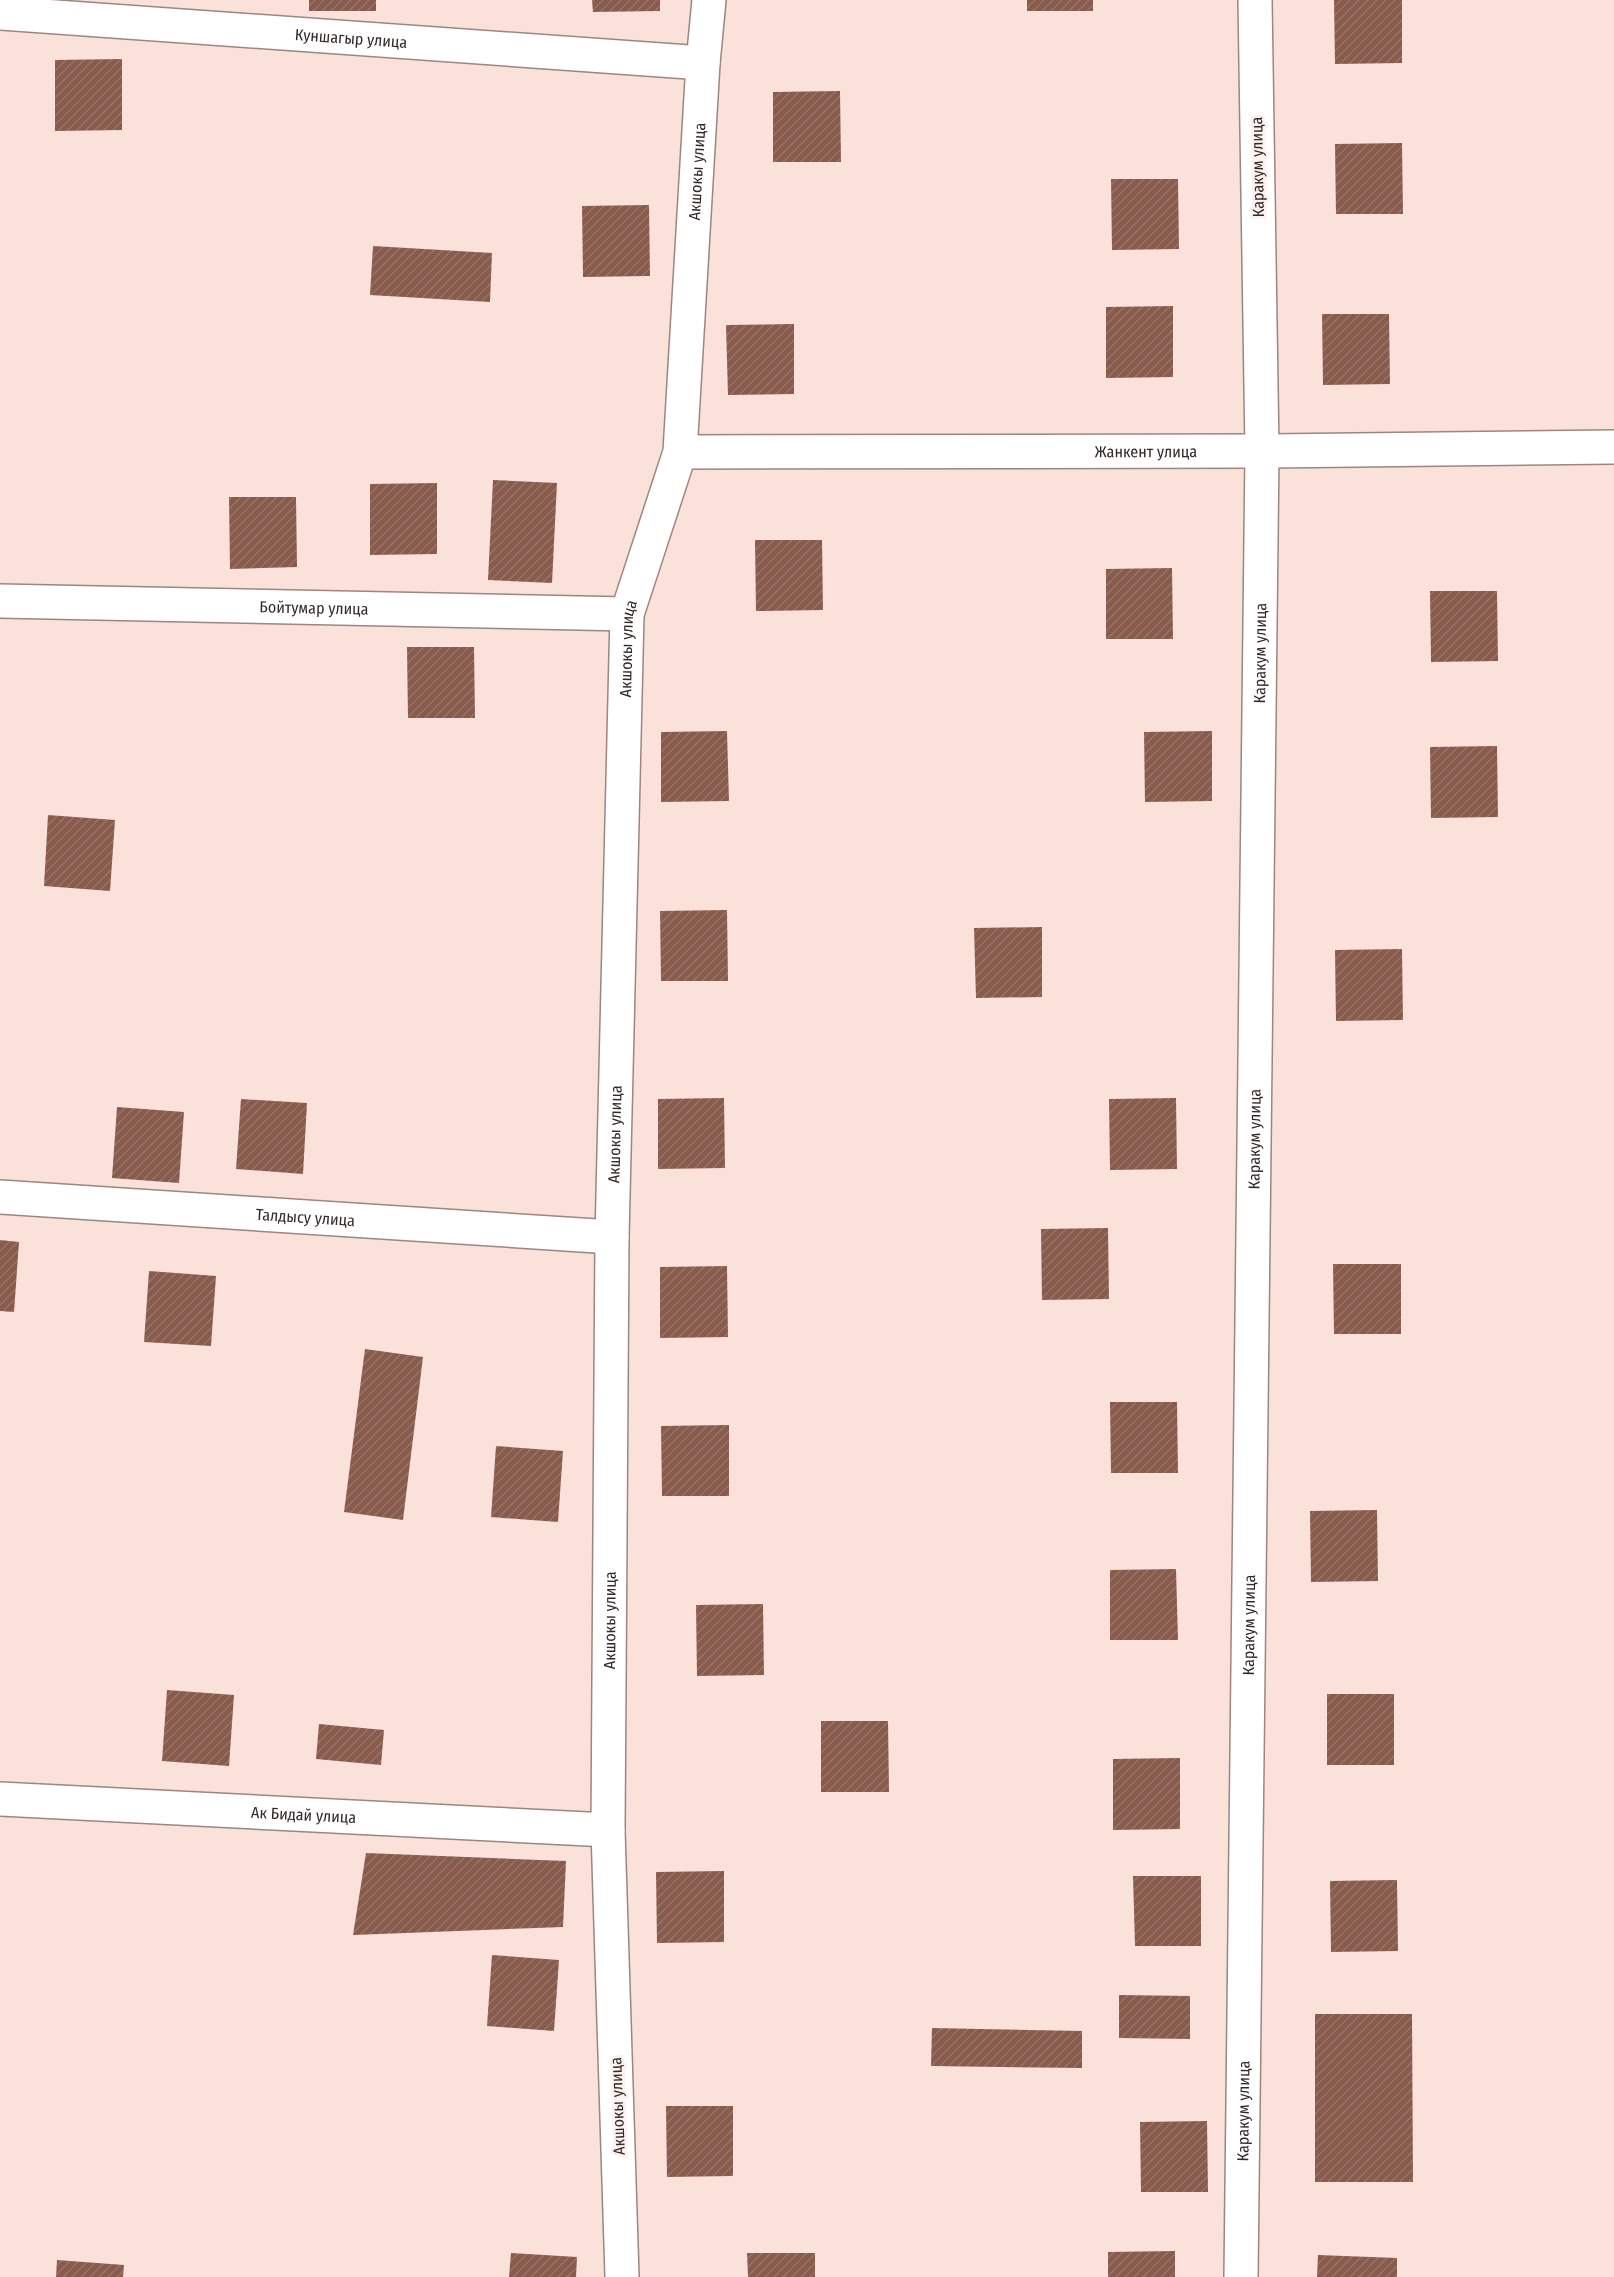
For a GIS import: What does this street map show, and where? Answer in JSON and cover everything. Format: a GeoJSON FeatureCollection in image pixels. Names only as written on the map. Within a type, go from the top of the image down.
{"type":"FeatureCollection","features":[{"type":"Feature","properties":{"kind":"street","name":"Акшокы улица"},"geometry":{"type":"LineString","coordinates":[[622,2277],[608,1830],[612,1237],[627,614],[680,452],[703,63],[710,0]]}},
{"type":"Feature","properties":{"kind":"street","name":"Каракум улица"},"geometry":{"type":"LineString","coordinates":[[1241,2277],[1262,451],[1255,0]]}},
{"type":"Feature","properties":{"kind":"street","name":"Куншагыр улица"},"geometry":{"type":"LineString","coordinates":[[0,13],[703,63]]}},
{"type":"Feature","properties":{"kind":"street","name":"Жанкент улица"},"geometry":{"type":"LineString","coordinates":[[680,452],[1262,451],[1614,447]]}},
{"type":"Feature","properties":{"kind":"street","name":"Бойтумар улица"},"geometry":{"type":"LineString","coordinates":[[0,601],[627,614]]}},
{"type":"Feature","properties":{"kind":"street","name":"Талдысу улица"},"geometry":{"type":"LineString","coordinates":[[0,1197],[612,1237]]}},
{"type":"Feature","properties":{"kind":"street","name":"Ак Бидай улица"},"geometry":{"type":"LineString","coordinates":[[0,1799],[608,1830]]}},
{"type":"Feature","properties":{"kind":"building"},"geometry":{"type":"Polygon","coordinates":[[[309,0],[376,0],[376,11],[309,11],[309,0]]]}},
{"type":"Feature","properties":{"kind":"building"},"geometry":{"type":"Polygon","coordinates":[[[592,0],[660,0],[660,11],[593,12],[592,0]]]}},
{"type":"Feature","properties":{"kind":"building"},"geometry":{"type":"Polygon","coordinates":[[[1027,0],[1093,0],[1093,11],[1027,11],[1027,0]]]}},
{"type":"Feature","properties":{"kind":"building"},"geometry":{"type":"Polygon","coordinates":[[[1334,0],[1402,0],[1402,63],[1335,64],[1334,0]]]}},
{"type":"Feature","properties":{"kind":"building"},"geometry":{"type":"Polygon","coordinates":[[[122,59],[122,130],[55,131],[55,60],[122,59]]]}},
{"type":"Feature","properties":{"kind":"building"},"geometry":{"type":"Polygon","coordinates":[[[840,91],[841,162],[773,162],[773,92],[840,91]]]}},
{"type":"Feature","properties":{"kind":"building"},"geometry":{"type":"Polygon","coordinates":[[[1402,143],[1403,214],[1336,214],[1335,144],[1402,143]]]}},
{"type":"Feature","properties":{"kind":"building"},"geometry":{"type":"Polygon","coordinates":[[[1111,179],[1178,179],[1179,249],[1112,250],[1111,179]]]}},
{"type":"Feature","properties":{"kind":"building"},"geometry":{"type":"Polygon","coordinates":[[[649,205],[650,276],[583,277],[582,206],[649,205]]]}},
{"type":"Feature","properties":{"kind":"building"},"geometry":{"type":"Polygon","coordinates":[[[373,246],[492,253],[490,302],[370,295],[373,246]]]}},
{"type":"Feature","properties":{"kind":"building"},"geometry":{"type":"Polygon","coordinates":[[[1173,306],[1173,377],[1106,378],[1106,307],[1173,306]]]}},
{"type":"Feature","properties":{"kind":"building"},"geometry":{"type":"Polygon","coordinates":[[[1322,314],[1389,314],[1390,384],[1323,385],[1322,314]]]}},
{"type":"Feature","properties":{"kind":"building"},"geometry":{"type":"Polygon","coordinates":[[[794,324],[794,394],[728,395],[726,325],[794,324]]]}},
{"type":"Feature","properties":{"kind":"building"},"geometry":{"type":"Polygon","coordinates":[[[493,480],[557,483],[552,583],[488,580],[493,480]]]}},
{"type":"Feature","properties":{"kind":"building"},"geometry":{"type":"Polygon","coordinates":[[[437,483],[437,554],[370,555],[370,484],[437,483]]]}},
{"type":"Feature","properties":{"kind":"building"},"geometry":{"type":"Polygon","coordinates":[[[229,497],[296,497],[297,567],[230,569],[229,497]]]}},
{"type":"Feature","properties":{"kind":"building"},"geometry":{"type":"Polygon","coordinates":[[[755,540],[822,540],[823,610],[756,611],[755,540]]]}},
{"type":"Feature","properties":{"kind":"building"},"geometry":{"type":"Polygon","coordinates":[[[1172,568],[1173,639],[1106,639],[1106,569],[1172,568]]]}},
{"type":"Feature","properties":{"kind":"building"},"geometry":{"type":"Polygon","coordinates":[[[1430,591],[1497,591],[1498,661],[1431,662],[1430,591]]]}},
{"type":"Feature","properties":{"kind":"building"},"geometry":{"type":"Polygon","coordinates":[[[407,647],[474,647],[475,718],[408,718],[407,647]]]}},
{"type":"Feature","properties":{"kind":"building"},"geometry":{"type":"Polygon","coordinates":[[[727,731],[729,801],[661,802],[661,732],[727,731]]]}},
{"type":"Feature","properties":{"kind":"building"},"geometry":{"type":"Polygon","coordinates":[[[1212,731],[1212,801],[1145,802],[1144,732],[1212,731]]]}},
{"type":"Feature","properties":{"kind":"building"},"geometry":{"type":"Polygon","coordinates":[[[1497,746],[1498,817],[1431,818],[1430,747],[1497,746]]]}},
{"type":"Feature","properties":{"kind":"building"},"geometry":{"type":"Polygon","coordinates":[[[48,815],[115,820],[110,891],[44,886],[48,815]]]}},
{"type":"Feature","properties":{"kind":"building"},"geometry":{"type":"Polygon","coordinates":[[[727,910],[728,981],[661,981],[660,911],[727,910]]]}},
{"type":"Feature","properties":{"kind":"building"},"geometry":{"type":"Polygon","coordinates":[[[1042,927],[1042,997],[976,998],[974,928],[1042,927]]]}},
{"type":"Feature","properties":{"kind":"building"},"geometry":{"type":"Polygon","coordinates":[[[1402,949],[1403,1020],[1336,1021],[1335,950],[1402,949]]]}},
{"type":"Feature","properties":{"kind":"building"},"geometry":{"type":"Polygon","coordinates":[[[724,1098],[725,1168],[658,1169],[658,1099],[724,1098]]]}},
{"type":"Feature","properties":{"kind":"building"},"geometry":{"type":"Polygon","coordinates":[[[1176,1098],[1177,1169],[1110,1170],[1109,1099],[1176,1098]]]}},
{"type":"Feature","properties":{"kind":"building"},"geometry":{"type":"Polygon","coordinates":[[[241,1099],[307,1103],[303,1174],[236,1169],[241,1099]]]}},
{"type":"Feature","properties":{"kind":"building"},"geometry":{"type":"Polygon","coordinates":[[[117,1107],[184,1112],[179,1183],[112,1178],[117,1107]]]}},
{"type":"Feature","properties":{"kind":"building"},"geometry":{"type":"Polygon","coordinates":[[[1108,1228],[1109,1299],[1042,1300],[1041,1229],[1108,1228]]]}},
{"type":"Feature","properties":{"kind":"building"},"geometry":{"type":"Polygon","coordinates":[[[0,1240],[19,1242],[14,1312],[0,1311],[0,1240]]]}},
{"type":"Feature","properties":{"kind":"building"},"geometry":{"type":"Polygon","coordinates":[[[1333,1264],[1401,1264],[1401,1334],[1334,1334],[1333,1264]]]}},
{"type":"Feature","properties":{"kind":"building"},"geometry":{"type":"Polygon","coordinates":[[[727,1266],[728,1337],[660,1338],[660,1267],[727,1266]]]}},
{"type":"Feature","properties":{"kind":"building"},"geometry":{"type":"Polygon","coordinates":[[[149,1271],[216,1276],[211,1346],[144,1342],[149,1271]]]}},
{"type":"Feature","properties":{"kind":"building"},"geometry":{"type":"Polygon","coordinates":[[[365,1349],[423,1357],[403,1520],[344,1512],[365,1349]]]}},
{"type":"Feature","properties":{"kind":"building"},"geometry":{"type":"Polygon","coordinates":[[[1110,1402],[1177,1402],[1178,1473],[1111,1473],[1110,1402]]]}},
{"type":"Feature","properties":{"kind":"building"},"geometry":{"type":"Polygon","coordinates":[[[729,1425],[729,1496],[662,1496],[661,1426],[729,1425]]]}},
{"type":"Feature","properties":{"kind":"building"},"geometry":{"type":"Polygon","coordinates":[[[496,1446],[563,1451],[558,1522],[491,1517],[496,1446]]]}},
{"type":"Feature","properties":{"kind":"building"},"geometry":{"type":"Polygon","coordinates":[[[1377,1510],[1378,1581],[1311,1582],[1310,1511],[1377,1510]]]}},
{"type":"Feature","properties":{"kind":"building"},"geometry":{"type":"Polygon","coordinates":[[[1176,1569],[1178,1640],[1110,1640],[1110,1570],[1176,1569]]]}},
{"type":"Feature","properties":{"kind":"building"},"geometry":{"type":"Polygon","coordinates":[[[763,1604],[764,1675],[697,1676],[696,1605],[763,1604]]]}},
{"type":"Feature","properties":{"kind":"building"},"geometry":{"type":"Polygon","coordinates":[[[167,1690],[234,1695],[229,1766],[162,1761],[167,1690]]]}},
{"type":"Feature","properties":{"kind":"building"},"geometry":{"type":"Polygon","coordinates":[[[1327,1694],[1394,1694],[1394,1765],[1327,1765],[1327,1694]]]}},
{"type":"Feature","properties":{"kind":"building"},"geometry":{"type":"Polygon","coordinates":[[[821,1721],[888,1721],[889,1792],[821,1792],[821,1721]]]}},
{"type":"Feature","properties":{"kind":"building"},"geometry":{"type":"Polygon","coordinates":[[[319,1724],[384,1730],[381,1765],[316,1759],[319,1724]]]}},
{"type":"Feature","properties":{"kind":"building"},"geometry":{"type":"Polygon","coordinates":[[[1180,1758],[1180,1829],[1113,1830],[1113,1759],[1180,1758]]]}},
{"type":"Feature","properties":{"kind":"building"},"geometry":{"type":"Polygon","coordinates":[[[366,1853],[566,1861],[563,1927],[353,1935],[366,1853]]]}},
{"type":"Feature","properties":{"kind":"building"},"geometry":{"type":"Polygon","coordinates":[[[724,1871],[724,1942],[657,1943],[656,1872],[724,1871]]]}},
{"type":"Feature","properties":{"kind":"building"},"geometry":{"type":"Polygon","coordinates":[[[1133,1876],[1201,1876],[1201,1946],[1135,1946],[1133,1876]]]}},
{"type":"Feature","properties":{"kind":"building"},"geometry":{"type":"Polygon","coordinates":[[[1397,1880],[1398,1951],[1331,1952],[1330,1881],[1397,1880]]]}},
{"type":"Feature","properties":{"kind":"building"},"geometry":{"type":"Polygon","coordinates":[[[492,1955],[559,1960],[554,2031],[487,2026],[492,1955]]]}},
{"type":"Feature","properties":{"kind":"building"},"geometry":{"type":"Polygon","coordinates":[[[1119,1995],[1190,1996],[1190,2039],[1119,2038],[1119,1995]]]}},
{"type":"Feature","properties":{"kind":"building"},"geometry":{"type":"Polygon","coordinates":[[[1315,2014],[1412,2014],[1413,2182],[1315,2182],[1315,2014]]]}},
{"type":"Feature","properties":{"kind":"building"},"geometry":{"type":"Polygon","coordinates":[[[932,2028],[1082,2031],[1082,2068],[931,2066],[932,2028]]]}},
{"type":"Feature","properties":{"kind":"building"},"geometry":{"type":"Polygon","coordinates":[[[666,2106],[733,2106],[733,2176],[667,2177],[666,2106]]]}},
{"type":"Feature","properties":{"kind":"building"},"geometry":{"type":"Polygon","coordinates":[[[1207,2121],[1208,2192],[1141,2192],[1140,2122],[1207,2121]]]}},
{"type":"Feature","properties":{"kind":"building"},"geometry":{"type":"Polygon","coordinates":[[[1175,2251],[1175,2277],[1108,2277],[1108,2252],[1175,2251]]]}},
{"type":"Feature","properties":{"kind":"building"},"geometry":{"type":"Polygon","coordinates":[[[511,2253],[577,2257],[576,2277],[509,2277],[511,2253]]]}},
{"type":"Feature","properties":{"kind":"building"},"geometry":{"type":"Polygon","coordinates":[[[747,2253],[815,2253],[815,2277],[748,2277],[747,2253]]]}},
{"type":"Feature","properties":{"kind":"building"},"geometry":{"type":"Polygon","coordinates":[[[1318,2255],[1397,2258],[1397,2277],[1317,2277],[1318,2255]]]}},
{"type":"Feature","properties":{"kind":"building"},"geometry":{"type":"Polygon","coordinates":[[[57,2260],[124,2265],[123,2277],[56,2277],[57,2260]]]}}]}
